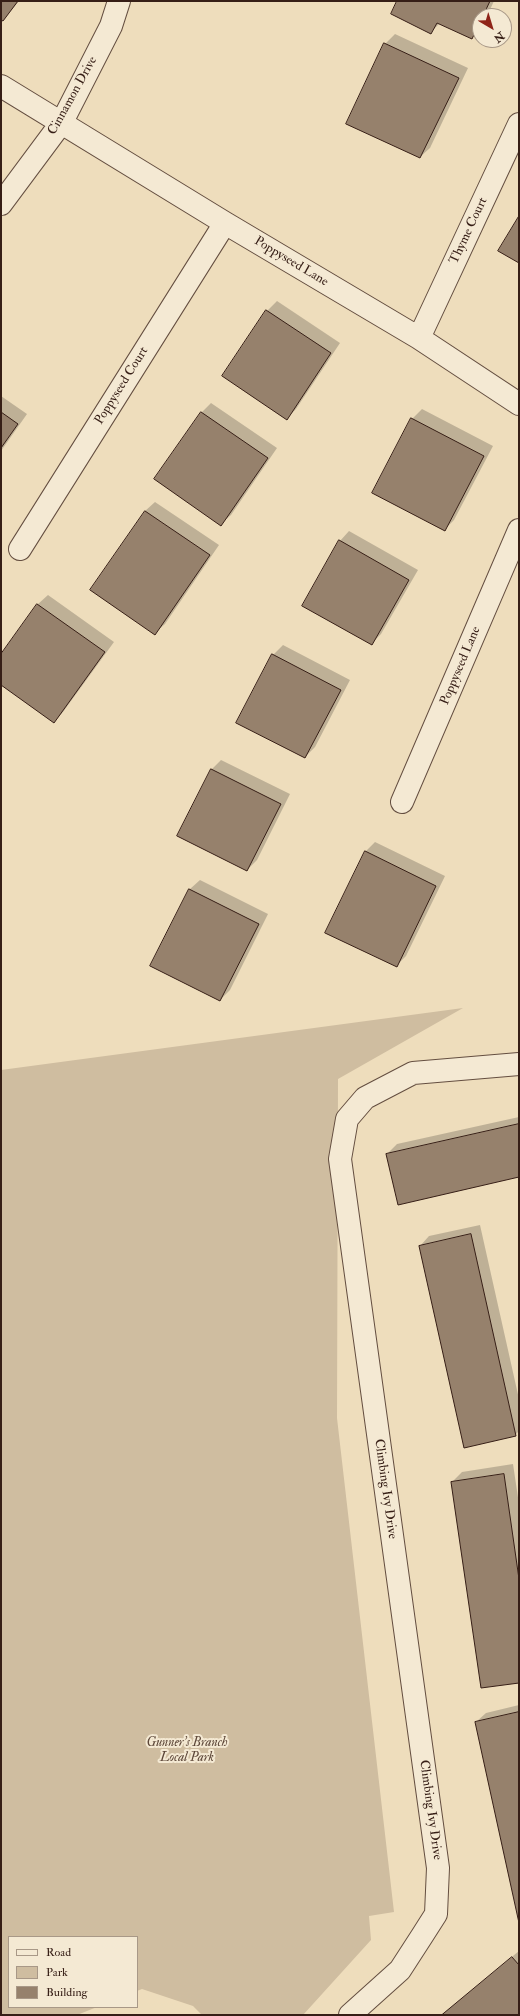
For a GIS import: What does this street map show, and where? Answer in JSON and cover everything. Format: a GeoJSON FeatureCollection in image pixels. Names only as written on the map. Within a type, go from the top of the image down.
{"type":"FeatureCollection","features":[{"type":"Feature","properties":{"kind":"street","name":"Cinnamon Drive"},"geometry":{"type":"LineString","coordinates":[[1,204],[62,122],[111,26],[119,1]]}},
{"type":"Feature","properties":{"kind":"street","name":"Poppyseed Lane"},"geometry":{"type":"LineString","coordinates":[[1,86],[62,122],[224,223],[418,338],[519,404]]}},
{"type":"Feature","properties":{"kind":"street","name":"Thyme Court"},"geometry":{"type":"LineString","coordinates":[[418,338],[519,124]]}},
{"type":"Feature","properties":{"kind":"street","name":"Poppyseed Court"},"geometry":{"type":"LineString","coordinates":[[20,549],[224,223]]}},
{"type":"Feature","properties":{"kind":"street","name":"Poppyseed Lane"},"geometry":{"type":"LineString","coordinates":[[402,802],[519,530]]}},
{"type":"Feature","properties":{"kind":"street","name":"Climbing Ivy Drive"},"geometry":{"type":"LineString","coordinates":[[350,2015],[400,1970],[436,1914],[438,1868],[340,1160],[347,1119],[365,1098],[412,1073],[519,1064]]}},
{"type":"Feature","properties":{"kind":"green space","name":"Gunner's Branch Local Park"},"geometry":{"type":"Polygon","coordinates":[[[463,1008],[338,1079],[337,1418],[394,1912],[369,1916],[371,1940],[303,2015],[202,2015],[193,2006],[142,1989],[138,1991],[138,1936],[8,1936],[8,2008],[94,2008],[77,2015],[1,2015],[1,1070],[463,1008]]]}},
{"type":"Feature","properties":{"kind":"building"},"geometry":{"type":"Polygon","coordinates":[[[1,1],[18,1],[3,21],[1,20],[1,1]]]}},
{"type":"Feature","properties":{"kind":"building"},"geometry":{"type":"Polygon","coordinates":[[[397,1],[490,1],[487,8],[472,8],[472,39],[437,23],[431,34],[391,14],[397,1]]]}},
{"type":"Feature","properties":{"kind":"building"},"geometry":{"type":"Polygon","coordinates":[[[384,43],[459,78],[420,158],[346,124],[384,43]]]}},
{"type":"Feature","properties":{"kind":"building"},"geometry":{"type":"Polygon","coordinates":[[[519,216],[519,263],[498,251],[519,216]]]}},
{"type":"Feature","properties":{"kind":"building"},"geometry":{"type":"Polygon","coordinates":[[[266,310],[331,353],[287,420],[222,376],[266,310]]]}},
{"type":"Feature","properties":{"kind":"building"},"geometry":{"type":"Polygon","coordinates":[[[1,412],[18,424],[1,448],[1,412]]]}},
{"type":"Feature","properties":{"kind":"building"},"geometry":{"type":"Polygon","coordinates":[[[201,412],[268,458],[221,526],[154,479],[201,412]]]}},
{"type":"Feature","properties":{"kind":"building"},"geometry":{"type":"Polygon","coordinates":[[[411,418],[484,456],[445,531],[372,493],[411,418]]]}},
{"type":"Feature","properties":{"kind":"building"},"geometry":{"type":"Polygon","coordinates":[[[145,511],[210,555],[155,635],[90,590],[145,511]]]}},
{"type":"Feature","properties":{"kind":"building"},"geometry":{"type":"Polygon","coordinates":[[[339,540],[409,580],[372,645],[302,606],[339,540]]]}},
{"type":"Feature","properties":{"kind":"building"},"geometry":{"type":"Polygon","coordinates":[[[37,604],[105,652],[54,723],[1,685],[1,654],[37,604]]]}},
{"type":"Feature","properties":{"kind":"building"},"geometry":{"type":"Polygon","coordinates":[[[272,654],[341,690],[305,758],[236,723],[272,654]]]}},
{"type":"Feature","properties":{"kind":"building"},"geometry":{"type":"Polygon","coordinates":[[[211,769],[281,804],[247,871],[177,836],[211,769]]]}},
{"type":"Feature","properties":{"kind":"building"},"geometry":{"type":"Polygon","coordinates":[[[365,851],[436,886],[397,967],[325,933],[365,851]]]}},
{"type":"Feature","properties":{"kind":"building"},"geometry":{"type":"Polygon","coordinates":[[[189,889],[259,924],[220,1001],[150,966],[189,889]]]}},
{"type":"Feature","properties":{"kind":"building"},"geometry":{"type":"Polygon","coordinates":[[[519,1124],[519,1177],[398,1205],[386,1154],[519,1124]]]}},
{"type":"Feature","properties":{"kind":"building"},"geometry":{"type":"Polygon","coordinates":[[[471,1234],[516,1436],[464,1448],[419,1246],[471,1234]]]}},
{"type":"Feature","properties":{"kind":"building"},"geometry":{"type":"Polygon","coordinates":[[[504,1474],[519,1579],[519,1683],[481,1688],[451,1482],[504,1474]]]}},
{"type":"Feature","properties":{"kind":"building"},"geometry":{"type":"Polygon","coordinates":[[[519,1712],[519,1923],[475,1722],[519,1712]]]}},
{"type":"Feature","properties":{"kind":"building"},"geometry":{"type":"Polygon","coordinates":[[[512,1957],[519,1965],[519,2015],[442,2015],[512,1957]]]}}]}
